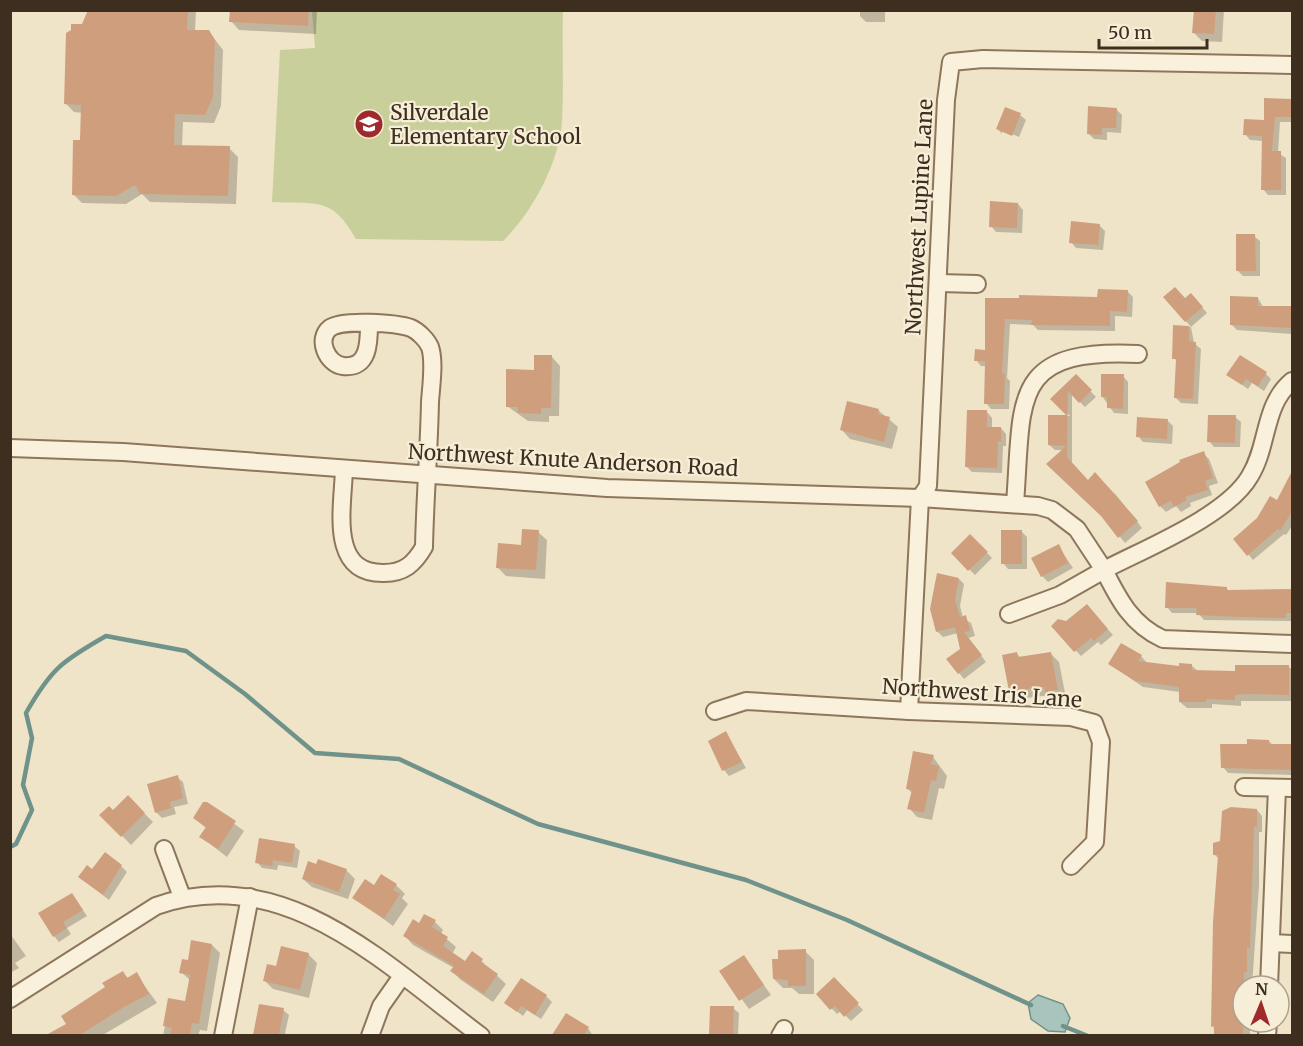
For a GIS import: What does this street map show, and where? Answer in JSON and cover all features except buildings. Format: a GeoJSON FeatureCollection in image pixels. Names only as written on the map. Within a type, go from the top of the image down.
{"type":"FeatureCollection","features":[{"type":"Feature","properties":{"kind":"street","name":"Northwest Lupine Lane"},"geometry":{"type":"LineString","coordinates":[[909,711],[920,498],[928,486],[946,100],[951,62],[983,59],[1293,64]]}},
{"type":"Feature","properties":{"kind":"street"},"geometry":{"type":"LineString","coordinates":[[939,283],[977,284]]}},
{"type":"Feature","properties":{"kind":"street"},"geometry":{"type":"LineString","coordinates":[[344,469],[343,537],[346,554],[363,571],[395,573],[410,567],[424,547],[428,475],[430,347],[421,335],[410,328],[369,324]]}},
{"type":"Feature","properties":{"kind":"street"},"geometry":{"type":"LineString","coordinates":[[1015,504],[1022,412],[1030,387],[1042,372],[1055,363],[1085,354],[1138,354]]}},
{"type":"Feature","properties":{"kind":"street"},"geometry":{"type":"LineString","coordinates":[[1009,614],[1060,595],[1216,511],[1233,498],[1250,476],[1260,455],[1270,412],[1283,389],[1293,381]]}},
{"type":"Feature","properties":{"kind":"street","name":"Northwest Knute Anderson Road"},"geometry":{"type":"LineString","coordinates":[[10,448],[123,452],[607,488],[920,498],[1015,504],[1052,510],[1065,518],[1087,542],[1119,599],[1145,631],[1163,639],[1293,644]]}},
{"type":"Feature","properties":{"kind":"street","name":"Northwest Iris Lane"},"geometry":{"type":"LineString","coordinates":[[716,711],[746,700],[909,711],[1071,717],[1094,723],[1101,742],[1095,842],[1071,866]]}},
{"type":"Feature","properties":{"kind":"street"},"geometry":{"type":"LineString","coordinates":[[1244,787],[1285,788],[1270,943],[1269,974]]}},
{"type":"Feature","properties":{"kind":"street"},"geometry":{"type":"LineString","coordinates":[[164,849],[182,897]]}},
{"type":"Feature","properties":{"kind":"street"},"geometry":{"type":"LineString","coordinates":[[10,999],[156,906],[182,897],[212,894],[250,897],[289,906],[327,923],[481,1035]]}},
{"type":"Feature","properties":{"kind":"street"},"geometry":{"type":"LineString","coordinates":[[224,1035],[250,897]]}},
{"type":"Feature","properties":{"kind":"street"},"geometry":{"type":"LineString","coordinates":[[1270,943],[1293,944]]}},
{"type":"Feature","properties":{"kind":"street"},"geometry":{"type":"LineString","coordinates":[[370,1035],[381,1006],[402,976]]}},
{"type":"Feature","properties":{"kind":"green space"},"geometry":{"type":"Polygon","coordinates":[[[312,11],[563,11],[562,122],[556,154],[534,202],[503,241],[356,239],[339,215],[322,205],[272,202],[280,50],[315,48],[312,11]]]}},
{"type":"Feature","properties":{"kind":"water"},"geometry":{"type":"Polygon","coordinates":[[[1038,995],[1063,1004],[1070,1018],[1065,1032],[1048,1031],[1031,1019],[1028,1003],[1038,995]]]}},
{"type":"Feature","properties":{"kind":"waterway"},"geometry":{"type":"LineString","coordinates":[[10,847],[16,844],[32,810],[23,785],[32,738],[26,713],[43,686],[59,667],[78,652],[106,636],[186,651],[245,694],[315,753],[399,759],[538,824],[746,880],[847,920],[1031,1005]]}},
{"type":"Feature","properties":{"kind":"waterway"},"geometry":{"type":"LineString","coordinates":[[1063,1026],[1088,1036]]}},
{"type":"Feature","properties":{"kind":"place","name":"Silverdale Elementary School"},"geometry":{"type":"Point","coordinates":[369,124]}}]}
